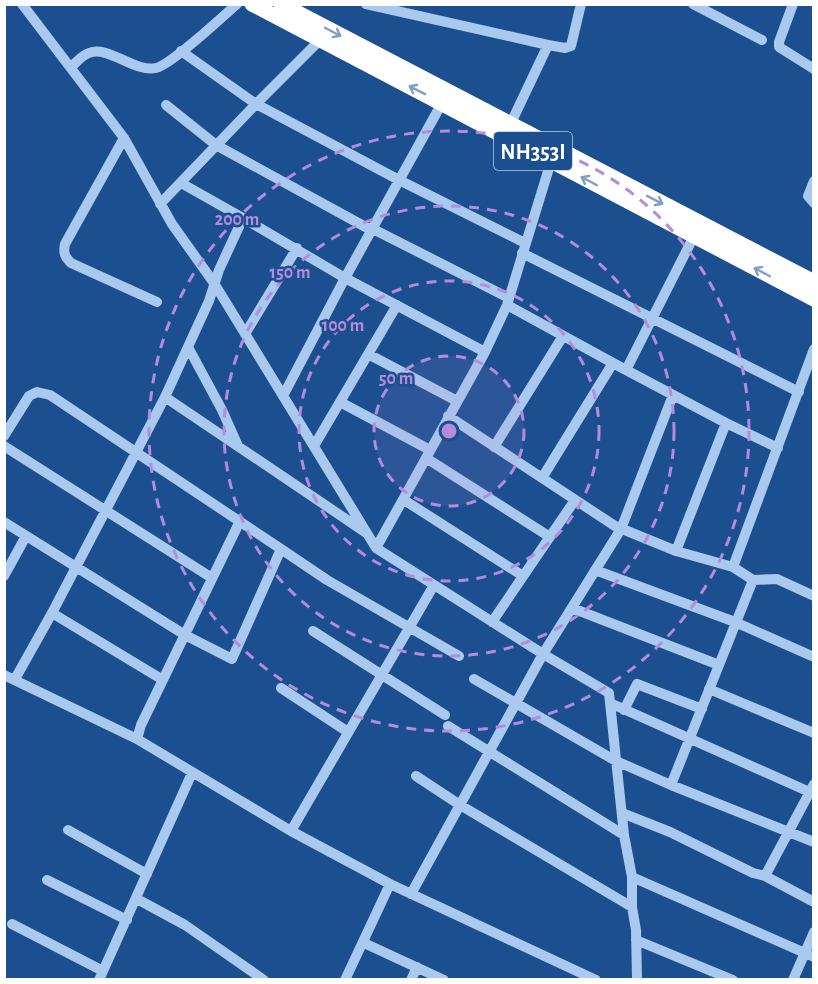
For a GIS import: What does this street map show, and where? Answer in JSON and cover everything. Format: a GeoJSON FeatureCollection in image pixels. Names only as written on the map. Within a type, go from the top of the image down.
{"type":"FeatureCollection","features":[{"type":"Feature","properties":{"kind":"highway","name":"NH353I"},"geometry":{"type":"LineString","coordinates":[[252,4],[442,103],[813,282]]}},
{"type":"Feature","properties":{"kind":"highway","name":"NH353I"},"geometry":{"type":"LineString","coordinates":[[281,4],[510,125],[553,155],[694,236],[813,299]]}},
{"type":"Feature","properties":{"kind":"street"},"geometry":{"type":"LineString","coordinates":[[22,4],[124,138],[172,224],[214,283],[376,548],[609,693],[624,835],[632,877],[637,980]]}},
{"type":"Feature","properties":{"kind":"street"},"geometry":{"type":"LineString","coordinates":[[71,67],[90,52],[99,51],[144,68],[159,67],[237,4]]}},
{"type":"Feature","properties":{"kind":"street"},"geometry":{"type":"LineString","coordinates":[[366,4],[403,9],[565,48],[571,46],[581,4]]}},
{"type":"Feature","properties":{"kind":"street"},"geometry":{"type":"LineString","coordinates":[[693,4],[762,40]]}},
{"type":"Feature","properties":{"kind":"street"},"geometry":{"type":"LineString","coordinates":[[793,4],[779,47],[813,69]]}},
{"type":"Feature","properties":{"kind":"street"},"geometry":{"type":"LineString","coordinates":[[160,204],[320,40]]}},
{"type":"Feature","properties":{"kind":"street"},"geometry":{"type":"LineString","coordinates":[[510,125],[548,45]]}},
{"type":"Feature","properties":{"kind":"street"},"geometry":{"type":"LineString","coordinates":[[181,51],[256,104],[652,319],[799,392]]}},
{"type":"Feature","properties":{"kind":"street"},"geometry":{"type":"LineString","coordinates":[[283,396],[442,103]]}},
{"type":"Feature","properties":{"kind":"street"},"geometry":{"type":"LineString","coordinates":[[166,105],[216,145],[508,302],[563,336],[673,396],[778,448]]}},
{"type":"Feature","properties":{"kind":"street"},"geometry":{"type":"LineString","coordinates":[[124,138],[65,244],[65,257],[71,263],[157,302]]}},
{"type":"Feature","properties":{"kind":"street"},"geometry":{"type":"LineString","coordinates":[[376,548],[485,352],[508,302],[553,155]]}},
{"type":"Feature","properties":{"kind":"street"},"geometry":{"type":"LineString","coordinates":[[813,181],[808,196],[813,203]]}},
{"type":"Feature","properties":{"kind":"street"},"geometry":{"type":"LineString","coordinates":[[181,183],[297,248],[345,278],[485,352]]}},
{"type":"Feature","properties":{"kind":"street"},"geometry":{"type":"LineString","coordinates":[[243,218],[214,283],[209,302],[165,397],[52,613],[10,677],[137,739],[291,831],[390,884],[596,980]]}},
{"type":"Feature","properties":{"kind":"street"},"geometry":{"type":"LineString","coordinates":[[626,370],[694,236]]}},
{"type":"Feature","properties":{"kind":"street"},"geometry":{"type":"LineString","coordinates":[[245,334],[297,248]]}},
{"type":"Feature","properties":{"kind":"street"},"geometry":{"type":"LineString","coordinates":[[314,446],[397,305]]}},
{"type":"Feature","properties":{"kind":"street"},"geometry":{"type":"LineString","coordinates":[[494,447],[563,336]]}},
{"type":"Feature","properties":{"kind":"street"},"geometry":{"type":"LineString","coordinates":[[188,347],[239,447]]}},
{"type":"Feature","properties":{"kind":"street"},"geometry":{"type":"LineString","coordinates":[[733,567],[813,349]]}},
{"type":"Feature","properties":{"kind":"street"},"geometry":{"type":"LineString","coordinates":[[368,354],[457,401]]}},
{"type":"Feature","properties":{"kind":"street"},"geometry":{"type":"LineString","coordinates":[[542,478],[613,363]]}},
{"type":"Feature","properties":{"kind":"street"},"geometry":{"type":"LineString","coordinates":[[4,436],[29,396],[37,392],[50,395],[327,580],[459,656]]}},
{"type":"Feature","properties":{"kind":"street"},"geometry":{"type":"LineString","coordinates":[[411,894],[543,654],[621,529],[673,396]]}},
{"type":"Feature","properties":{"kind":"street"},"geometry":{"type":"LineString","coordinates":[[165,397],[368,534]]}},
{"type":"Feature","properties":{"kind":"street"},"geometry":{"type":"LineString","coordinates":[[340,402],[428,454],[550,537]]}},
{"type":"Feature","properties":{"kind":"street"},"geometry":{"type":"LineString","coordinates":[[448,416],[621,529],[676,551],[733,567],[753,580],[777,579],[813,596]]}},
{"type":"Feature","properties":{"kind":"street"},"geometry":{"type":"LineString","coordinates":[[676,551],[726,423]]}},
{"type":"Feature","properties":{"kind":"street"},"geometry":{"type":"LineString","coordinates":[[4,446],[212,578]]}},
{"type":"Feature","properties":{"kind":"street"},"geometry":{"type":"LineString","coordinates":[[404,500],[523,576]]}},
{"type":"Feature","properties":{"kind":"street"},"geometry":{"type":"LineString","coordinates":[[492,622],[575,500]]}},
{"type":"Feature","properties":{"kind":"street"},"geometry":{"type":"LineString","coordinates":[[137,739],[141,725],[240,521]]}},
{"type":"Feature","properties":{"kind":"street"},"geometry":{"type":"LineString","coordinates":[[4,522],[185,635],[232,659],[281,549]]}},
{"type":"Feature","properties":{"kind":"street"},"geometry":{"type":"LineString","coordinates":[[4,576],[26,536]]}},
{"type":"Feature","properties":{"kind":"street"},"geometry":{"type":"LineString","coordinates":[[595,570],[735,622],[813,657]]}},
{"type":"Feature","properties":{"kind":"street"},"geometry":{"type":"LineString","coordinates":[[671,785],[753,580]]}},
{"type":"Feature","properties":{"kind":"street"},"geometry":{"type":"LineString","coordinates":[[291,831],[434,585]]}},
{"type":"Feature","properties":{"kind":"street"},"geometry":{"type":"LineString","coordinates":[[572,608],[719,665]]}},
{"type":"Feature","properties":{"kind":"street"},"geometry":{"type":"LineString","coordinates":[[52,613],[163,680]]}},
{"type":"Feature","properties":{"kind":"street"},"geometry":{"type":"LineString","coordinates":[[313,631],[381,674],[489,753],[624,835]]}},
{"type":"Feature","properties":{"kind":"street"},"geometry":{"type":"LineString","coordinates":[[474,679],[616,761],[813,842]]}},
{"type":"Feature","properties":{"kind":"street"},"geometry":{"type":"LineString","coordinates":[[624,710],[637,684],[702,709]]}},
{"type":"Feature","properties":{"kind":"street"},"geometry":{"type":"LineString","coordinates":[[281,688],[348,732]]}},
{"type":"Feature","properties":{"kind":"street"},"geometry":{"type":"LineString","coordinates":[[709,689],[813,733]]}},
{"type":"Feature","properties":{"kind":"street"},"geometry":{"type":"LineString","coordinates":[[610,703],[812,790],[765,876]]}},
{"type":"Feature","properties":{"kind":"street"},"geometry":{"type":"LineString","coordinates":[[12,924],[101,975],[192,772]]}},
{"type":"Feature","properties":{"kind":"street"},"geometry":{"type":"LineString","coordinates":[[416,776],[460,805],[632,907]]}},
{"type":"Feature","properties":{"kind":"street"},"geometry":{"type":"LineString","coordinates":[[622,813],[670,832],[753,873],[765,876],[813,902]]}},
{"type":"Feature","properties":{"kind":"street"},"geometry":{"type":"LineString","coordinates":[[68,830],[147,874]]}},
{"type":"Feature","properties":{"kind":"street"},"geometry":{"type":"LineString","coordinates":[[632,877],[809,955]]}},
{"type":"Feature","properties":{"kind":"street"},"geometry":{"type":"LineString","coordinates":[[47,880],[127,920]]}},
{"type":"Feature","properties":{"kind":"street"},"geometry":{"type":"LineString","coordinates":[[345,980],[390,884]]}},
{"type":"Feature","properties":{"kind":"street"},"geometry":{"type":"LineString","coordinates":[[137,899],[185,925],[264,980]]}},
{"type":"Feature","properties":{"kind":"street"},"geometry":{"type":"LineString","coordinates":[[793,980],[809,955],[813,932]]}},
{"type":"Feature","properties":{"kind":"street"},"geometry":{"type":"LineString","coordinates":[[636,940],[733,980]]}},
{"type":"Feature","properties":{"kind":"street"},"geometry":{"type":"LineString","coordinates":[[364,943],[444,980]]}},
{"type":"Feature","properties":{"kind":"street"},"geometry":{"type":"LineString","coordinates":[[411,980],[417,967]]}}]}
